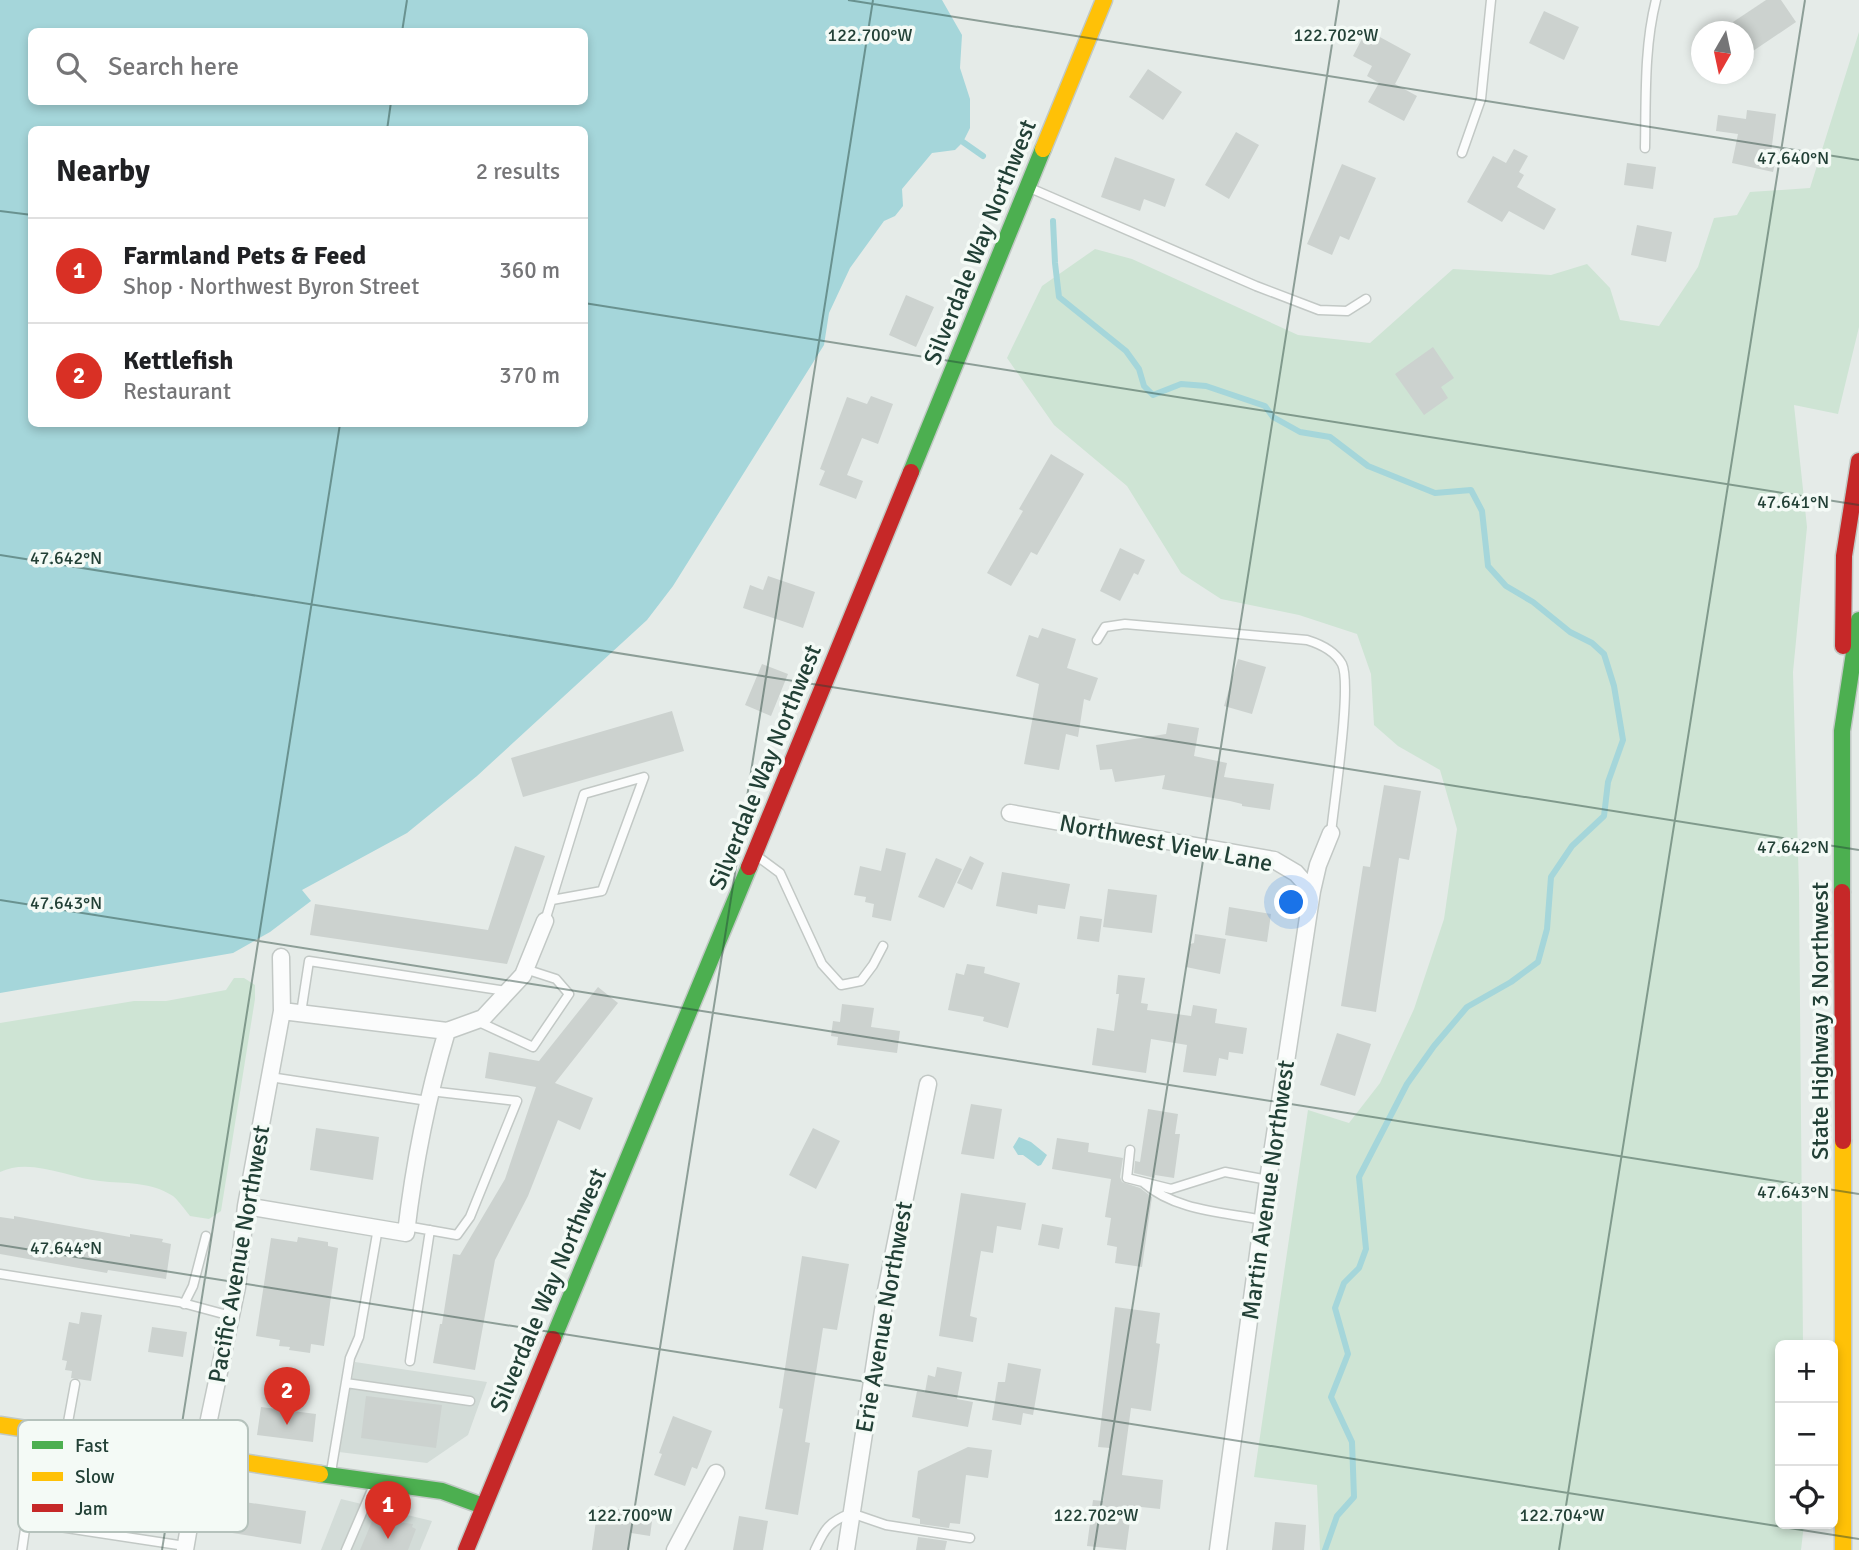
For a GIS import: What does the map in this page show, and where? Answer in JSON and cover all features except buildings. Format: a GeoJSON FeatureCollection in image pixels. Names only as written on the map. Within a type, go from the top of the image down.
{"type":"FeatureCollection","features":[{"type":"Feature","properties":{"kind":"main road","name":"Silverdale Way Northwest"},"geometry":{"type":"LineString","coordinates":[[466,1550],[1104,0]]}},
{"type":"Feature","properties":{"kind":"main road"},"geometry":{"type":"LineString","coordinates":[[1842,731],[1844,556],[1859,461]]}},
{"type":"Feature","properties":{"kind":"main road","name":"State Highway 3 Northwest"},"geometry":{"type":"LineString","coordinates":[[1843,1550],[1842,731],[1859,620]]}},
{"type":"Feature","properties":{"kind":"main road"},"geometry":{"type":"LineString","coordinates":[[0,1425],[18,1428]]}},
{"type":"Feature","properties":{"kind":"main road"},"geometry":{"type":"LineString","coordinates":[[248,1464],[442,1491],[483,1506]]}},
{"type":"Feature","properties":{"kind":"street","name":"Northwest View Lane"},"geometry":{"type":"LineString","coordinates":[[1010,813],[1274,860],[1297,873],[1312,891]]}},
{"type":"Feature","properties":{"kind":"street","name":"Martin Avenue Northwest"},"geometry":{"type":"LineString","coordinates":[[1218,1550],[1268,1180],[1312,891],[1318,865],[1331,833]]}},
{"type":"Feature","properties":{"kind":"street"},"geometry":{"type":"LineString","coordinates":[[282,1011],[447,1031],[476,1021],[483,1018],[526,969],[545,920]]}},
{"type":"Feature","properties":{"kind":"street","name":"Pacific Avenue Northwest"},"geometry":{"type":"LineString","coordinates":[[209,1420],[237,1287],[246,1206],[282,1011],[281,957]]}},
{"type":"Feature","properties":{"kind":"street"},"geometry":{"type":"LineString","coordinates":[[246,1206],[406,1233],[416,1151],[447,1031]]}},
{"type":"Feature","properties":{"kind":"street","name":"Erie Avenue Northwest"},"geometry":{"type":"LineString","coordinates":[[846,1550],[886,1291],[928,1084]]}},
{"type":"Feature","properties":{"kind":"street"},"geometry":{"type":"LineString","coordinates":[[674,1550],[716,1473]]}},
{"type":"Feature","properties":{"kind":"lane"},"geometry":{"type":"LineString","coordinates":[[1462,153],[1481,99],[1491,0]]}},
{"type":"Feature","properties":{"kind":"lane"},"geometry":{"type":"LineString","coordinates":[[1645,148],[1647,69],[1656,0]]}},
{"type":"Feature","properties":{"kind":"lane"},"geometry":{"type":"LineString","coordinates":[[1027,186],[1256,286],[1319,310],[1347,311],[1366,299]]}},
{"type":"Feature","properties":{"kind":"lane"},"geometry":{"type":"LineString","coordinates":[[1097,640],[1105,627],[1125,624],[1307,640],[1327,649],[1342,666],[1345,678],[1331,833]]}},
{"type":"Feature","properties":{"kind":"lane"},"geometry":{"type":"LineString","coordinates":[[545,920],[584,794],[644,776],[602,891],[552,900]]}},
{"type":"Feature","properties":{"kind":"lane"},"geometry":{"type":"LineString","coordinates":[[754,854],[780,873],[822,964],[841,985],[861,981],[883,946]]}},
{"type":"Feature","properties":{"kind":"lane"},"geometry":{"type":"LineString","coordinates":[[301,1013],[309,961],[508,991]]}},
{"type":"Feature","properties":{"kind":"lane"},"geometry":{"type":"LineString","coordinates":[[476,1021],[533,1047],[569,994],[556,979],[526,969]]}},
{"type":"Feature","properties":{"kind":"lane"},"geometry":{"type":"LineString","coordinates":[[270,1077],[429,1096],[517,1101],[470,1217],[457,1235],[407,1226]]}},
{"type":"Feature","properties":{"kind":"lane"},"geometry":{"type":"LineString","coordinates":[[1130,1150],[1127,1178],[1171,1189],[1224,1171],[1268,1180]]}},
{"type":"Feature","properties":{"kind":"lane"},"geometry":{"type":"LineString","coordinates":[[1143,1182],[1156,1194],[1172,1202],[1263,1220]]}},
{"type":"Feature","properties":{"kind":"lane"},"geometry":{"type":"LineString","coordinates":[[331,1475],[350,1358],[359,1337],[378,1228]]}},
{"type":"Feature","properties":{"kind":"lane"},"geometry":{"type":"LineString","coordinates":[[410,1361],[430,1230]]}},
{"type":"Feature","properties":{"kind":"lane"},"geometry":{"type":"LineString","coordinates":[[184,1304],[193,1286],[205,1236]]}},
{"type":"Feature","properties":{"kind":"lane"},"geometry":{"type":"LineString","coordinates":[[0,1274],[184,1304],[231,1316]]}},
{"type":"Feature","properties":{"kind":"lane"},"geometry":{"type":"LineString","coordinates":[[346,1383],[470,1401]]}},
{"type":"Feature","properties":{"kind":"lane"},"geometry":{"type":"LineString","coordinates":[[69,1420],[75,1384]]}},
{"type":"Feature","properties":{"kind":"lane"},"geometry":{"type":"LineString","coordinates":[[346,1550],[376,1481]]}},
{"type":"Feature","properties":{"kind":"lane"},"geometry":{"type":"LineString","coordinates":[[815,1550],[825,1528],[834,1520],[851,1513],[886,1525],[970,1538]]}},
{"type":"Feature","properties":{"kind":"lane"},"geometry":{"type":"LineString","coordinates":[[22,1550],[25,1532]]}},
{"type":"Feature","properties":{"kind":"lane"},"geometry":{"type":"LineString","coordinates":[[88,1532],[185,1548]]}},
{"type":"Feature","properties":{"kind":"shaded area"},"geometry":{"type":"Polygon","coordinates":[[[355,1362],[487,1382],[468,1435],[427,1463],[339,1452],[355,1362]]]}},
{"type":"Feature","properties":{"kind":"shaded area"},"geometry":{"type":"Polygon","coordinates":[[[341,1499],[432,1521],[420,1550],[321,1550],[341,1499]]]}},
{"type":"Feature","properties":{"kind":"green space"},"geometry":{"type":"Polygon","coordinates":[[[1859,32],[1859,327],[1838,414],[1794,405],[1807,527],[1793,672],[1799,889],[1803,1340],[1775,1340],[1775,1529],[1803,1529],[1801,1550],[1320,1550],[1317,1485],[1254,1477],[1308,1110],[1349,1123],[1380,1083],[1414,1009],[1444,919],[1457,829],[1440,770],[1398,746],[1374,725],[1371,674],[1357,634],[1299,615],[1221,599],[1181,573],[1127,486],[1054,425],[1007,358],[1042,286],[1095,249],[1132,259],[1298,335],[1370,343],[1453,269],[1551,275],[1587,264],[1610,288],[1620,320],[1659,326],[1698,267],[1714,218],[1737,215],[1750,192],[1810,188],[1859,32]]]}},
{"type":"Feature","properties":{"kind":"green space"},"geometry":{"type":"Polygon","coordinates":[[[234,978],[244,978],[255,985],[255,999],[221,1211],[209,1219],[190,1216],[173,1196],[146,1185],[100,1181],[37,1167],[12,1168],[0,1172],[0,1023],[134,1001],[166,1001],[226,990],[234,978]]]}},
{"type":"Feature","properties":{"kind":"water"},"geometry":{"type":"Polygon","coordinates":[[[0,0],[942,0],[962,35],[960,68],[970,99],[970,128],[963,142],[955,150],[932,153],[902,189],[903,206],[895,216],[884,221],[850,268],[829,313],[824,345],[673,586],[647,620],[477,776],[407,833],[302,890],[311,901],[270,932],[233,953],[0,993],[0,0]]]}},
{"type":"Feature","properties":{"kind":"water"},"geometry":{"type":"Polygon","coordinates":[[[1019,1137],[1031,1142],[1047,1155],[1041,1165],[1038,1166],[1023,1155],[1018,1155],[1013,1147],[1019,1137]]]}},
{"type":"Feature","properties":{"kind":"waterway"},"geometry":{"type":"LineString","coordinates":[[963,142],[983,156]]}},
{"type":"Feature","properties":{"kind":"waterway"},"geometry":{"type":"LineString","coordinates":[[1053,221],[1059,297],[1126,351],[1139,369],[1144,386],[1153,395],[1181,384],[1206,386],[1265,406],[1273,417],[1300,432],[1330,437],[1368,466],[1435,493],[1471,490],[1482,511],[1488,566],[1506,586],[1533,602],[1570,632],[1592,643],[1604,654],[1614,686],[1623,740],[1608,782],[1604,816],[1572,846],[1551,877],[1547,929],[1538,962],[1511,982],[1467,1007],[1434,1046],[1407,1084],[1359,1177],[1366,1249],[1359,1268],[1344,1283],[1335,1308],[1348,1354],[1331,1397],[1352,1442],[1354,1497],[1337,1516],[1325,1550]]}},
{"type":"Feature","properties":{"kind":"traffic: fast"},"geometry":{"type":"LineString","coordinates":[[911,472],[1043,149]]}},
{"type":"Feature","properties":{"kind":"traffic: fast"},"geometry":{"type":"LineString","coordinates":[[1842,892],[1842,731],[1859,620]]}},
{"type":"Feature","properties":{"kind":"traffic: fast"},"geometry":{"type":"LineString","coordinates":[[553,1339],[749,867]]}},
{"type":"Feature","properties":{"kind":"traffic: fast"},"geometry":{"type":"LineString","coordinates":[[320,1474],[442,1491],[483,1506]]}},
{"type":"Feature","properties":{"kind":"traffic: slow"},"geometry":{"type":"LineString","coordinates":[[1043,149],[1104,0]]}},
{"type":"Feature","properties":{"kind":"traffic: slow"},"geometry":{"type":"LineString","coordinates":[[1843,1141],[1843,1550]]}},
{"type":"Feature","properties":{"kind":"traffic: slow"},"geometry":{"type":"LineString","coordinates":[[0,1425],[18,1428]]}},
{"type":"Feature","properties":{"kind":"traffic: slow"},"geometry":{"type":"LineString","coordinates":[[248,1463],[320,1474]]}},
{"type":"Feature","properties":{"kind":"traffic: jam"},"geometry":{"type":"LineString","coordinates":[[1843,646],[1844,556],[1859,461]]}},
{"type":"Feature","properties":{"kind":"traffic: jam"},"geometry":{"type":"LineString","coordinates":[[749,867],[911,472]]}},
{"type":"Feature","properties":{"kind":"traffic: jam"},"geometry":{"type":"LineString","coordinates":[[1842,892],[1843,1141]]}},
{"type":"Feature","properties":{"kind":"traffic: jam"},"geometry":{"type":"LineString","coordinates":[[466,1550],[553,1339]]}},
{"type":"Feature","properties":{"kind":"place","name":"Kettlefish"},"geometry":{"type":"Point","coordinates":[287,1425]}},
{"type":"Feature","properties":{"kind":"place","name":"Farmland Pets & Feed"},"geometry":{"type":"Point","coordinates":[388,1539]}}]}
